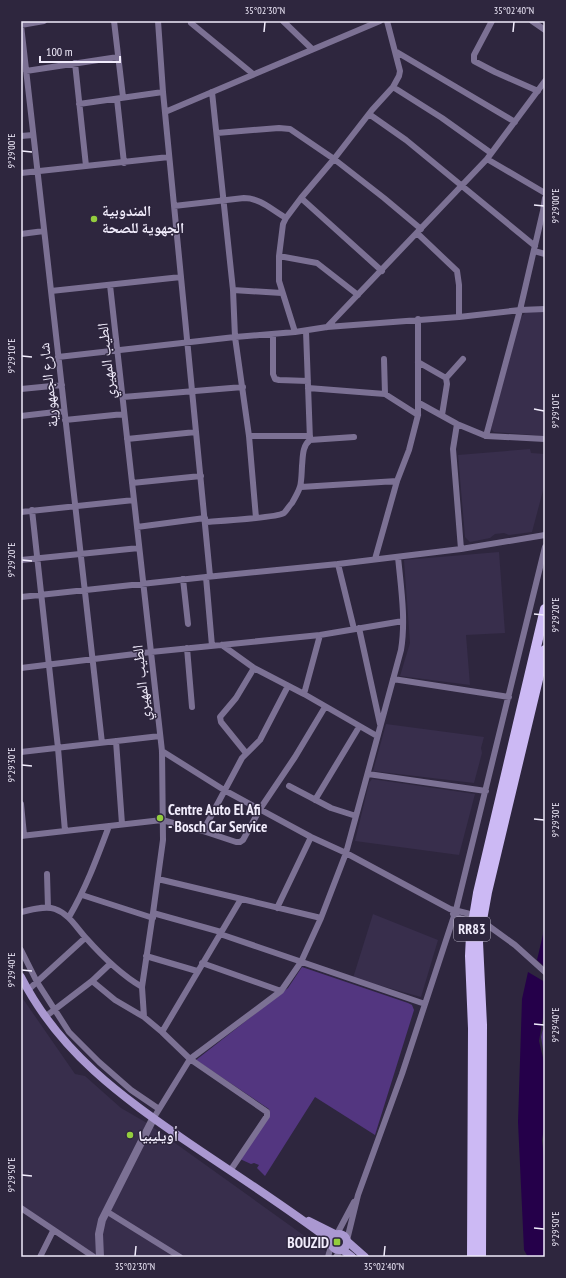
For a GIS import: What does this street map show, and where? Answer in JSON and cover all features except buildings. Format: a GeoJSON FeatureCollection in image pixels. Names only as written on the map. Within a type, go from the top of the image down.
{"type":"FeatureCollection","features":[{"type":"Feature","properties":{"kind":"main road","name":"RR83"},"geometry":{"type":"LineString","coordinates":[[481,1257],[482,1033],[478,954],[479,921],[545,609]]}},
{"type":"Feature","properties":{"kind":"main road","name":"RR83"},"geometry":{"type":"LineString","coordinates":[[472,1257],[473,1028],[470,956],[545,650]]}},
{"type":"Feature","properties":{"kind":"main road"},"geometry":{"type":"LineString","coordinates":[[21,977],[45,1018],[102,1080],[153,1118],[230,1171],[297,1215],[317,1224],[334,1239],[336,1250],[342,1250],[352,1257]]}},
{"type":"Feature","properties":{"kind":"main road"},"geometry":{"type":"LineString","coordinates":[[334,1239],[343,1235],[347,1241],[365,1257]]}},
{"type":"Feature","properties":{"kind":"main road"},"geometry":{"type":"LineString","coordinates":[[342,1250],[346,1246],[347,1241]]}},
{"type":"Feature","properties":{"kind":"street"},"geometry":{"type":"LineString","coordinates":[[21,25],[44,21]]}},
{"type":"Feature","properties":{"kind":"street"},"geometry":{"type":"LineString","coordinates":[[114,21],[118,57],[124,163]]}},
{"type":"Feature","properties":{"kind":"street"},"geometry":{"type":"LineString","coordinates":[[158,21],[169,157],[205,520],[212,646]]}},
{"type":"Feature","properties":{"kind":"street"},"geometry":{"type":"LineString","coordinates":[[165,112],[377,21]]}},
{"type":"Feature","properties":{"kind":"street"},"geometry":{"type":"LineString","coordinates":[[295,332],[279,281],[279,256],[282,228],[286,218],[301,198],[369,114],[393,87],[399,76],[400,71],[387,21]]}},
{"type":"Feature","properties":{"kind":"street"},"geometry":{"type":"LineString","coordinates":[[492,21],[474,55],[474,61],[538,91]]}},
{"type":"Feature","properties":{"kind":"street"},"geometry":{"type":"LineString","coordinates":[[532,21],[545,30]]}},
{"type":"Feature","properties":{"kind":"street"},"geometry":{"type":"LineString","coordinates":[[285,22],[312,49]]}},
{"type":"Feature","properties":{"kind":"street"},"geometry":{"type":"LineString","coordinates":[[191,23],[253,74]]}},
{"type":"Feature","properties":{"kind":"street","name":"شارع الجمهورية"},"geometry":{"type":"LineString","coordinates":[[21,25],[102,743]]}},
{"type":"Feature","properties":{"kind":"street"},"geometry":{"type":"LineString","coordinates":[[395,51],[515,122]]}},
{"type":"Feature","properties":{"kind":"street"},"geometry":{"type":"LineString","coordinates":[[26,71],[118,57]]}},
{"type":"Feature","properties":{"kind":"street"},"geometry":{"type":"LineString","coordinates":[[75,63],[86,166]]}},
{"type":"Feature","properties":{"kind":"street"},"geometry":{"type":"LineString","coordinates":[[327,327],[382,271],[487,159],[545,82]]}},
{"type":"Feature","properties":{"kind":"street"},"geometry":{"type":"LineString","coordinates":[[393,87],[442,118],[491,153]]}},
{"type":"Feature","properties":{"kind":"street"},"geometry":{"type":"LineString","coordinates":[[80,104],[163,92]]}},
{"type":"Feature","properties":{"kind":"street"},"geometry":{"type":"LineString","coordinates":[[212,92],[233,290],[235,337],[249,436],[256,518]]}},
{"type":"Feature","properties":{"kind":"street"},"geometry":{"type":"LineString","coordinates":[[369,114],[406,140],[534,248],[545,254]]}},
{"type":"Feature","properties":{"kind":"street"},"geometry":{"type":"LineString","coordinates":[[217,133],[279,128],[290,129],[334,159],[384,198],[419,231],[457,271],[459,285],[459,317]]}},
{"type":"Feature","properties":{"kind":"street"},"geometry":{"type":"LineString","coordinates":[[21,136],[33,134]]}},
{"type":"Feature","properties":{"kind":"street"},"geometry":{"type":"LineString","coordinates":[[21,173],[169,157]]}},
{"type":"Feature","properties":{"kind":"street"},"geometry":{"type":"LineString","coordinates":[[487,159],[545,194]]}},
{"type":"Feature","properties":{"kind":"street"},"geometry":{"type":"LineString","coordinates":[[174,206],[244,198],[255,199],[286,218]]}},
{"type":"Feature","properties":{"kind":"street"},"geometry":{"type":"LineString","coordinates":[[301,198],[382,271]]}},
{"type":"Feature","properties":{"kind":"street"},"geometry":{"type":"LineString","coordinates":[[486,436],[520,310],[544,211],[545,198]]}},
{"type":"Feature","properties":{"kind":"street"},"geometry":{"type":"LineString","coordinates":[[21,234],[44,231]]}},
{"type":"Feature","properties":{"kind":"street"},"geometry":{"type":"LineString","coordinates":[[279,256],[318,263],[358,295]]}},
{"type":"Feature","properties":{"kind":"street"},"geometry":{"type":"LineString","coordinates":[[51,291],[181,277]]}},
{"type":"Feature","properties":{"kind":"street","name":"الطيب المهيري"},"geometry":{"type":"LineString","coordinates":[[110,285],[162,751],[163,840],[142,987],[144,1017]]}},
{"type":"Feature","properties":{"kind":"street"},"geometry":{"type":"LineString","coordinates":[[233,290],[282,293]]}},
{"type":"Feature","properties":{"kind":"street"},"geometry":{"type":"LineString","coordinates":[[58,357],[235,337],[306,331],[327,327],[545,309]]}},
{"type":"Feature","properties":{"kind":"street"},"geometry":{"type":"LineString","coordinates":[[375,559],[397,481],[418,415],[418,319]]}},
{"type":"Feature","properties":{"kind":"street"},"geometry":{"type":"LineString","coordinates":[[137,527],[205,520],[256,518],[284,513],[288,509],[301,487],[304,451],[310,438],[306,331]]}},
{"type":"Feature","properties":{"kind":"street"},"geometry":{"type":"LineString","coordinates":[[273,334],[273,374],[276,379],[308,381]]}},
{"type":"Feature","properties":{"kind":"street"},"geometry":{"type":"LineString","coordinates":[[384,359],[385,394]]}},
{"type":"Feature","properties":{"kind":"street"},"geometry":{"type":"LineString","coordinates":[[446,378],[463,359]]}},
{"type":"Feature","properties":{"kind":"street"},"geometry":{"type":"LineString","coordinates":[[418,362],[446,378]]}},
{"type":"Feature","properties":{"kind":"street"},"geometry":{"type":"LineString","coordinates":[[442,415],[447,384],[446,378]]}},
{"type":"Feature","properties":{"kind":"street"},"geometry":{"type":"LineString","coordinates":[[21,389],[62,385]]}},
{"type":"Feature","properties":{"kind":"street"},"geometry":{"type":"LineString","coordinates":[[123,397],[192,390],[243,387]]}},
{"type":"Feature","properties":{"kind":"street"},"geometry":{"type":"LineString","coordinates":[[308,388],[385,394],[418,415]]}},
{"type":"Feature","properties":{"kind":"street"},"geometry":{"type":"LineString","coordinates":[[419,403],[457,424],[486,436],[545,439]]}},
{"type":"Feature","properties":{"kind":"street"},"geometry":{"type":"LineString","coordinates":[[21,416],[64,411]]}},
{"type":"Feature","properties":{"kind":"street"},"geometry":{"type":"LineString","coordinates":[[65,420],[124,414]]}},
{"type":"Feature","properties":{"kind":"street"},"geometry":{"type":"LineString","coordinates":[[457,424],[454,448],[461,549]]}},
{"type":"Feature","properties":{"kind":"street"},"geometry":{"type":"LineString","coordinates":[[127,439],[196,432]]}},
{"type":"Feature","properties":{"kind":"street"},"geometry":{"type":"LineString","coordinates":[[249,436],[310,438],[354,437]]}},
{"type":"Feature","properties":{"kind":"street"},"geometry":{"type":"LineString","coordinates":[[132,483],[200,476]]}},
{"type":"Feature","properties":{"kind":"street"},"geometry":{"type":"LineString","coordinates":[[301,487],[397,481]]}},
{"type":"Feature","properties":{"kind":"street"},"geometry":{"type":"LineString","coordinates":[[21,512],[134,500]]}},
{"type":"Feature","properties":{"kind":"street"},"geometry":{"type":"LineString","coordinates":[[32,510],[58,748],[65,831]]}},
{"type":"Feature","properties":{"kind":"street"},"geometry":{"type":"LineString","coordinates":[[21,597],[208,576],[338,564],[544,537]]}},
{"type":"Feature","properties":{"kind":"street"},"geometry":{"type":"LineString","coordinates":[[347,1241],[358,1195],[400,1082],[454,916],[453,909],[486,791],[545,547]]}},
{"type":"Feature","properties":{"kind":"street"},"geometry":{"type":"LineString","coordinates":[[21,560],[139,548]]}},
{"type":"Feature","properties":{"kind":"street"},"geometry":{"type":"LineString","coordinates":[[100,1257],[99,1234],[106,1211],[153,1118],[190,1059],[281,991],[301,962],[321,918],[346,853],[402,646],[403,621],[398,557]]}},
{"type":"Feature","properties":{"kind":"street"},"geometry":{"type":"LineString","coordinates":[[338,564],[381,725]]}},
{"type":"Feature","properties":{"kind":"street"},"geometry":{"type":"LineString","coordinates":[[183,579],[188,624]]}},
{"type":"Feature","properties":{"kind":"street"},"geometry":{"type":"LineString","coordinates":[[21,668],[187,648],[320,636],[356,628],[403,621]]}},
{"type":"Feature","properties":{"kind":"street"},"geometry":{"type":"LineString","coordinates":[[304,694],[320,636]]}},
{"type":"Feature","properties":{"kind":"street"},"geometry":{"type":"LineString","coordinates":[[222,645],[254,668],[304,694],[377,736]]}},
{"type":"Feature","properties":{"kind":"street"},"geometry":{"type":"LineString","coordinates":[[187,648],[192,708]]}},
{"type":"Feature","properties":{"kind":"street"},"geometry":{"type":"LineString","coordinates":[[246,753],[221,722],[220,717],[236,698],[254,668]]}},
{"type":"Feature","properties":{"kind":"street"},"geometry":{"type":"LineString","coordinates":[[393,679],[509,696]]}},
{"type":"Feature","properties":{"kind":"street"},"geometry":{"type":"LineString","coordinates":[[202,831],[242,758],[246,753],[252,750],[260,740],[288,686]]}},
{"type":"Feature","properties":{"kind":"street"},"geometry":{"type":"LineString","coordinates":[[21,804],[22,835],[162,820],[240,842],[243,840],[260,809],[295,757],[325,707]]}},
{"type":"Feature","properties":{"kind":"street"},"geometry":{"type":"LineString","coordinates":[[315,800],[359,727]]}},
{"type":"Feature","properties":{"kind":"street"},"geometry":{"type":"LineString","coordinates":[[21,752],[160,736]]}},
{"type":"Feature","properties":{"kind":"street"},"geometry":{"type":"LineString","coordinates":[[116,741],[122,824]]}},
{"type":"Feature","properties":{"kind":"street"},"geometry":{"type":"LineString","coordinates":[[162,751],[224,790],[311,837],[346,853],[479,921],[515,945],[545,972]]}},
{"type":"Feature","properties":{"kind":"street"},"geometry":{"type":"LineString","coordinates":[[368,774],[486,791]]}},
{"type":"Feature","properties":{"kind":"street"},"geometry":{"type":"LineString","coordinates":[[289,786],[336,810],[356,816]]}},
{"type":"Feature","properties":{"kind":"street"},"geometry":{"type":"LineString","coordinates":[[69,917],[82,896],[109,826]]}},
{"type":"Feature","properties":{"kind":"street"},"geometry":{"type":"LineString","coordinates":[[277,908],[311,837]]}},
{"type":"Feature","properties":{"kind":"street"},"geometry":{"type":"LineString","coordinates":[[47,874],[48,908]]}},
{"type":"Feature","properties":{"kind":"street"},"geometry":{"type":"LineString","coordinates":[[158,879],[321,918]]}},
{"type":"Feature","properties":{"kind":"street"},"geometry":{"type":"LineString","coordinates":[[82,896],[220,933],[425,1004]]}},
{"type":"Feature","properties":{"kind":"street"},"geometry":{"type":"LineString","coordinates":[[162,1032],[241,899]]}},
{"type":"Feature","properties":{"kind":"street"},"geometry":{"type":"LineString","coordinates":[[21,912],[48,908],[55,909],[69,917],[85,938],[110,964],[142,987]]}},
{"type":"Feature","properties":{"kind":"street"},"geometry":{"type":"LineString","coordinates":[[454,916],[479,921]]}},
{"type":"Feature","properties":{"kind":"street"},"geometry":{"type":"LineString","coordinates":[[28,990],[85,938]]}},
{"type":"Feature","properties":{"kind":"street"},"geometry":{"type":"LineString","coordinates":[[21,950],[37,982],[54,1011],[69,1032],[99,1062],[131,1090],[159,1109]]}},
{"type":"Feature","properties":{"kind":"street"},"geometry":{"type":"LineString","coordinates":[[146,956],[197,971]]}},
{"type":"Feature","properties":{"kind":"street"},"geometry":{"type":"LineString","coordinates":[[202,963],[281,991]]}},
{"type":"Feature","properties":{"kind":"street"},"geometry":{"type":"LineString","coordinates":[[45,1018],[92,981],[110,964]]}},
{"type":"Feature","properties":{"kind":"street"},"geometry":{"type":"LineString","coordinates":[[92,981],[115,1000],[144,1017],[190,1059],[267,1112],[267,1116],[230,1171]]}},
{"type":"Feature","properties":{"kind":"street"},"geometry":{"type":"LineString","coordinates":[[328,1257],[334,1239],[358,1195]]}},
{"type":"Feature","properties":{"kind":"street"},"geometry":{"type":"LineString","coordinates":[[21,1208],[94,1257]]}},
{"type":"Feature","properties":{"kind":"street"},"geometry":{"type":"LineString","coordinates":[[106,1211],[180,1257]]}},
{"type":"Feature","properties":{"kind":"street"},"geometry":{"type":"LineString","coordinates":[[40,1257],[54,1230]]}},
{"type":"Feature","properties":{"kind":"street"},"geometry":{"type":"LineString","coordinates":[[336,1257],[342,1250]]}},
{"type":"Feature","properties":{"kind":"shaded area"},"geometry":{"type":"Polygon","coordinates":[[[526,312],[545,312],[545,436],[494,432],[491,429],[520,318],[526,312]]]}},
{"type":"Feature","properties":{"kind":"shaded area"},"geometry":{"type":"Polygon","coordinates":[[[530,449],[531,453],[545,454],[545,483],[532,532],[509,535],[504,533],[495,534],[490,538],[470,542],[465,537],[458,455],[530,449]]]}},
{"type":"Feature","properties":{"kind":"shaded area"},"geometry":{"type":"Polygon","coordinates":[[[499,552],[505,633],[466,635],[470,685],[400,676],[410,643],[404,560],[499,552]]]}},
{"type":"Feature","properties":{"kind":"shaded area"},"geometry":{"type":"Polygon","coordinates":[[[386,724],[484,737],[481,748],[482,753],[474,783],[373,771],[386,724]]]}},
{"type":"Feature","properties":{"kind":"shaded area"},"geometry":{"type":"Polygon","coordinates":[[[372,779],[475,794],[459,855],[355,841],[369,783],[372,779]]]}},
{"type":"Feature","properties":{"kind":"shaded area"},"geometry":{"type":"Polygon","coordinates":[[[373,914],[438,940],[421,997],[353,978],[373,914]]]}},
{"type":"Feature","properties":{"kind":"shaded area"},"geometry":{"type":"Polygon","coordinates":[[[545,926],[545,967],[537,960],[545,926]]]}},
{"type":"Feature","properties":{"kind":"shaded area"},"geometry":{"type":"Polygon","coordinates":[[[302,967],[408,1003],[412,1005],[414,1010],[375,1135],[315,1097],[265,1176],[257,1168],[259,1165],[254,1163],[251,1164],[240,1159],[270,1114],[269,1109],[196,1060],[288,988],[302,967]]]}},
{"type":"Feature","properties":{"kind":"shaded area"},"geometry":{"type":"Polygon","coordinates":[[[528,972],[545,982],[545,1006],[539,1041],[545,1066],[545,1122],[542,1140],[545,1167],[545,1257],[528,1257],[524,1250],[518,1122],[522,999],[528,972]]]}},
{"type":"Feature","properties":{"kind":"shaded area"},"geometry":{"type":"Polygon","coordinates":[[[21,996],[75,1074],[85,1076],[121,1108],[147,1123],[334,1257],[88,1257],[21,1211],[21,996]]]}},
{"type":"Feature","properties":{"kind":"shaded area"},"geometry":{"type":"Polygon","coordinates":[[[545,1020],[545,1061],[541,1037],[545,1020]]]}},
{"type":"Feature","properties":{"kind":"place","name":"المندوبية الجهوية للصحة"},"geometry":{"type":"Point","coordinates":[94,219]}},
{"type":"Feature","properties":{"kind":"place","name":"Centre Auto El Afi - Bosch Car Service"},"geometry":{"type":"Point","coordinates":[160,818]}},
{"type":"Feature","properties":{"kind":"place","name":"أويليبيا"},"geometry":{"type":"Point","coordinates":[130,1135]}},
{"type":"Feature","properties":{"kind":"place","name":"BOUZID"},"geometry":{"type":"Point","coordinates":[337,1242]}}]}
